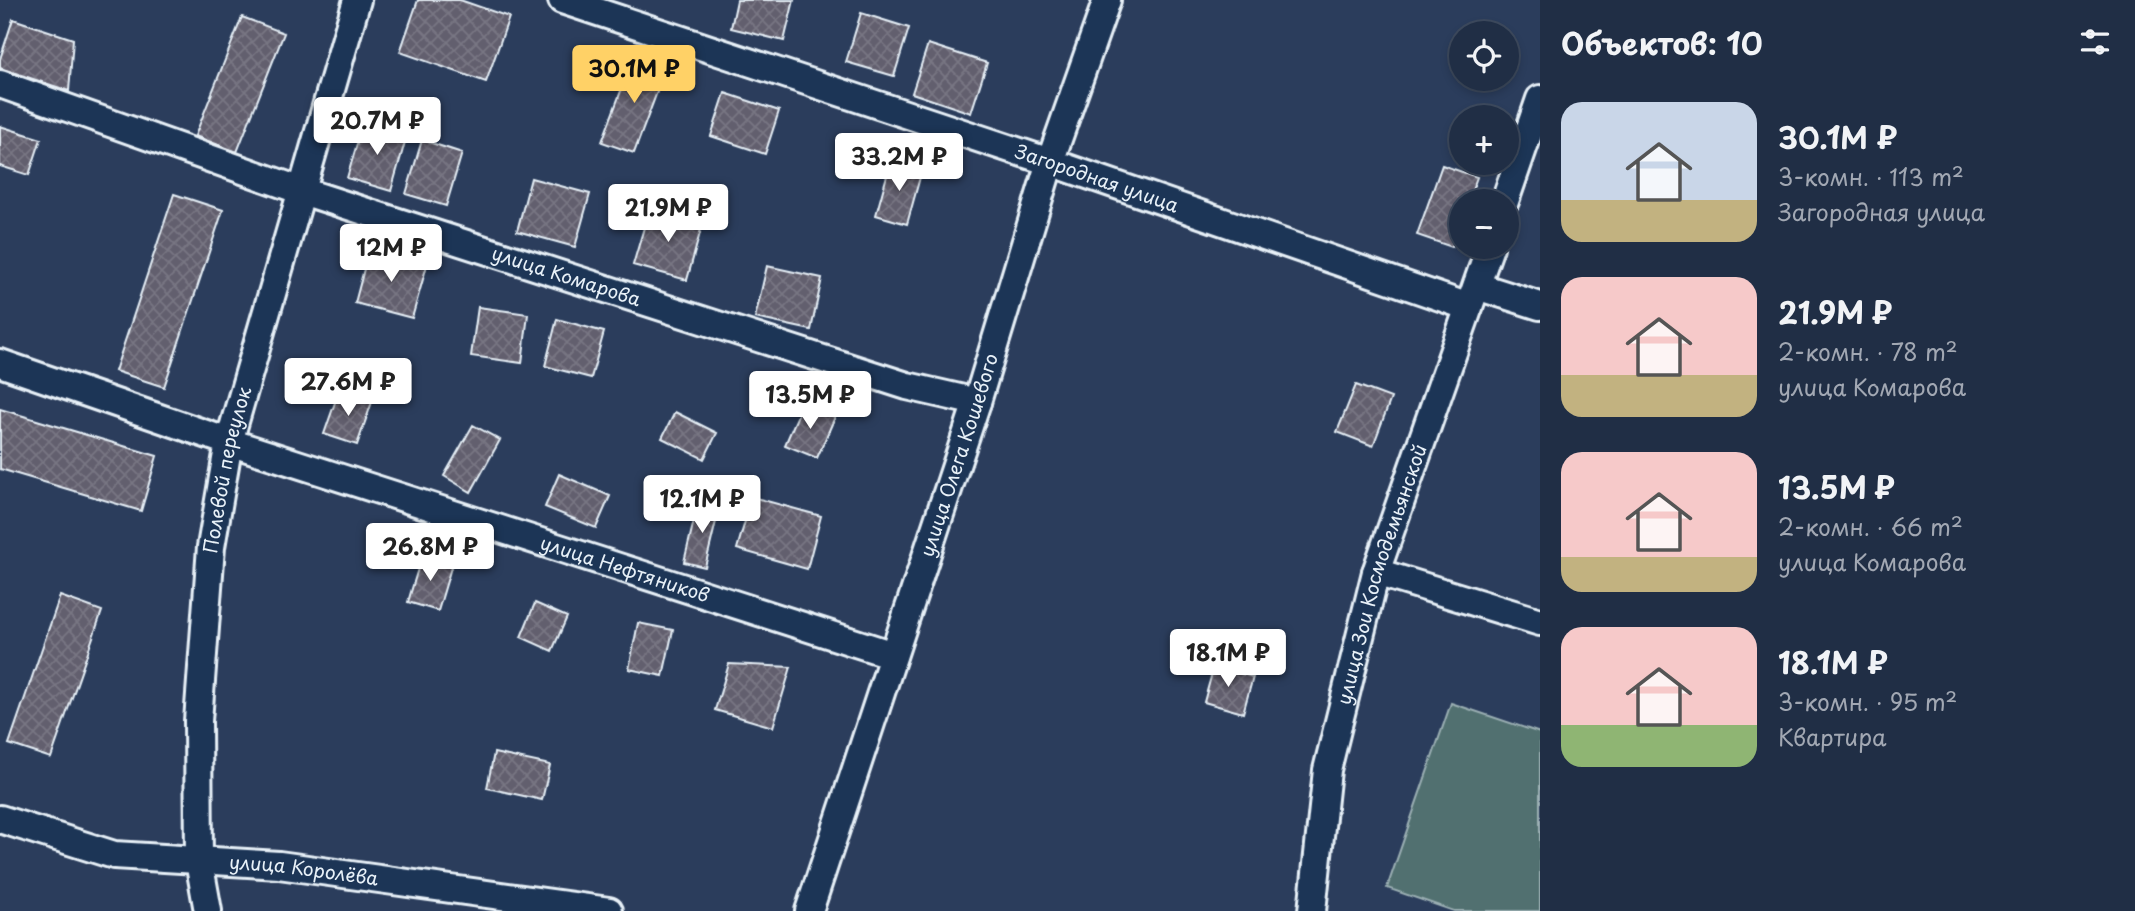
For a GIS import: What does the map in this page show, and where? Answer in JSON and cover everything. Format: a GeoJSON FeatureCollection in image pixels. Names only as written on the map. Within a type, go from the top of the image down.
{"type":"FeatureCollection","features":[{"type":"Feature","properties":{"kind":"street","name":"Полевой переулок"},"geometry":{"type":"LineString","coordinates":[[208,911],[199,861],[198,721],[202,638],[211,547],[229,442],[357,0]]}},
{"type":"Feature","properties":{"kind":"street","name":"Загородная улица"},"geometry":{"type":"LineString","coordinates":[[562,0],[1050,162],[1473,296],[1540,306]]}},
{"type":"Feature","properties":{"kind":"street","name":"улица Олега Кошевого"},"geometry":{"type":"LineString","coordinates":[[809,911],[977,402],[1050,162],[1107,0]]}},
{"type":"Feature","properties":{"kind":"street","name":"улица Комарова"},"geometry":{"type":"LineString","coordinates":[[0,84],[302,191],[907,386],[977,402]]}},
{"type":"Feature","properties":{"kind":"street"},"geometry":{"type":"LineString","coordinates":[[1509,189],[1540,99]]}},
{"type":"Feature","properties":{"kind":"street","name":"улица Зои Космодемьянской"},"geometry":{"type":"LineString","coordinates":[[1312,911],[1327,770],[1376,572],[1486,259]]}},
{"type":"Feature","properties":{"kind":"street","name":"улица Нефтяников"},"geometry":{"type":"LineString","coordinates":[[0,363],[229,442],[893,655]]}},
{"type":"Feature","properties":{"kind":"street"},"geometry":{"type":"LineString","coordinates":[[1376,572],[1540,622]]}},
{"type":"Feature","properties":{"kind":"street","name":"улица Королёва"},"geometry":{"type":"LineString","coordinates":[[0,819],[114,855],[279,865],[609,911]]}},
{"type":"Feature","properties":{"kind":"green space"},"geometry":{"type":"Polygon","coordinates":[[[1451,703],[1540,733],[1540,911],[1454,911],[1387,888],[1451,703]]]}},
{"type":"Feature","properties":{"kind":"building"},"geometry":{"type":"Polygon","coordinates":[[[418,0],[460,0],[509,17],[486,82],[400,52],[418,0]]]}},
{"type":"Feature","properties":{"kind":"building"},"geometry":{"type":"Polygon","coordinates":[[[737,0],[794,0],[784,41],[731,28],[737,0]]]}},
{"type":"Feature","properties":{"kind":"building"},"geometry":{"type":"Polygon","coordinates":[[[861,13],[909,28],[894,76],[846,62],[861,13]]]}},
{"type":"Feature","properties":{"kind":"building"},"geometry":{"type":"Polygon","coordinates":[[[242,17],[284,33],[237,152],[195,136],[242,17]]]}},
{"type":"Feature","properties":{"kind":"building"},"geometry":{"type":"Polygon","coordinates":[[[13,19],[73,39],[69,91],[0,68],[0,59],[13,19]]]}},
{"type":"Feature","properties":{"kind":"building"},"geometry":{"type":"Polygon","coordinates":[[[928,44],[987,63],[971,113],[912,93],[928,44]]]}},
{"type":"Feature","properties":{"kind":"building"},"geometry":{"type":"Polygon","coordinates":[[[634,56],[666,68],[634,153],[602,142],[634,56]]]}},
{"type":"Feature","properties":{"kind":"building"},"geometry":{"type":"Polygon","coordinates":[[[725,93],[779,111],[765,154],[711,136],[725,93]]]}},
{"type":"Feature","properties":{"kind":"building"},"geometry":{"type":"Polygon","coordinates":[[[363,123],[407,135],[391,191],[347,178],[363,123]]]}},
{"type":"Feature","properties":{"kind":"building"},"geometry":{"type":"Polygon","coordinates":[[[0,126],[41,139],[29,175],[0,166],[0,126]]]}},
{"type":"Feature","properties":{"kind":"building"},"geometry":{"type":"Polygon","coordinates":[[[422,140],[462,153],[446,206],[406,194],[422,140]]]}},
{"type":"Feature","properties":{"kind":"building"},"geometry":{"type":"Polygon","coordinates":[[[891,161],[922,170],[907,224],[876,215],[891,161]]]}},
{"type":"Feature","properties":{"kind":"building"},"geometry":{"type":"Polygon","coordinates":[[[1442,165],[1449,167],[1449,175],[1477,177],[1472,189],[1449,189],[1449,246],[1417,235],[1442,165]]]}},
{"type":"Feature","properties":{"kind":"building"},"geometry":{"type":"Polygon","coordinates":[[[531,178],[590,194],[575,247],[517,231],[531,178]]]}},
{"type":"Feature","properties":{"kind":"building"},"geometry":{"type":"Polygon","coordinates":[[[174,194],[223,210],[164,387],[115,371],[174,194]]]}},
{"type":"Feature","properties":{"kind":"building"},"geometry":{"type":"Polygon","coordinates":[[[650,207],[703,222],[687,280],[633,265],[650,207]]]}},
{"type":"Feature","properties":{"kind":"building"},"geometry":{"type":"Polygon","coordinates":[[[369,250],[427,265],[412,318],[355,303],[369,250]]]}},
{"type":"Feature","properties":{"kind":"building"},"geometry":{"type":"Polygon","coordinates":[[[767,266],[822,278],[811,330],[755,318],[767,266]]]}},
{"type":"Feature","properties":{"kind":"building"},"geometry":{"type":"Polygon","coordinates":[[[478,307],[528,314],[522,363],[471,356],[478,307]]]}},
{"type":"Feature","properties":{"kind":"building"},"geometry":{"type":"Polygon","coordinates":[[[557,319],[604,332],[591,378],[545,366],[557,319]]]}},
{"type":"Feature","properties":{"kind":"building"},"geometry":{"type":"Polygon","coordinates":[[[1356,385],[1391,398],[1373,446],[1337,432],[1356,385]]]}},
{"type":"Feature","properties":{"kind":"building"},"geometry":{"type":"Polygon","coordinates":[[[339,391],[372,402],[357,445],[324,434],[339,391]]]}},
{"type":"Feature","properties":{"kind":"building"},"geometry":{"type":"Polygon","coordinates":[[[803,403],[835,417],[817,458],[785,445],[803,403]]]}},
{"type":"Feature","properties":{"kind":"building"},"geometry":{"type":"Polygon","coordinates":[[[0,409],[157,456],[141,511],[0,469],[0,409]]]}},
{"type":"Feature","properties":{"kind":"building"},"geometry":{"type":"Polygon","coordinates":[[[675,412],[717,433],[704,459],[662,438],[675,412]]]}},
{"type":"Feature","properties":{"kind":"building"},"geometry":{"type":"Polygon","coordinates":[[[473,425],[500,440],[471,492],[444,476],[473,425]]]}},
{"type":"Feature","properties":{"kind":"building"},"geometry":{"type":"Polygon","coordinates":[[[559,474],[610,496],[596,528],[545,507],[559,474]]]}},
{"type":"Feature","properties":{"kind":"building"},"geometry":{"type":"Polygon","coordinates":[[[752,497],[821,516],[807,569],[737,549],[752,497]]]}},
{"type":"Feature","properties":{"kind":"building"},"geometry":{"type":"Polygon","coordinates":[[[698,504],[719,509],[705,567],[684,562],[698,504]]]}},
{"type":"Feature","properties":{"kind":"building"},"geometry":{"type":"Polygon","coordinates":[[[422,555],[452,564],[438,611],[408,602],[422,555]]]}},
{"type":"Feature","properties":{"kind":"building"},"geometry":{"type":"Polygon","coordinates":[[[60,596],[102,611],[51,758],[9,744],[60,596]]]}},
{"type":"Feature","properties":{"kind":"building"},"geometry":{"type":"Polygon","coordinates":[[[535,603],[567,617],[552,651],[521,637],[535,603]]]}},
{"type":"Feature","properties":{"kind":"building"},"geometry":{"type":"Polygon","coordinates":[[[638,623],[673,630],[663,676],[629,669],[638,623]]]}},
{"type":"Feature","properties":{"kind":"building"},"geometry":{"type":"Polygon","coordinates":[[[729,664],[791,667],[773,727],[715,710],[729,664]]]}},
{"type":"Feature","properties":{"kind":"building"},"geometry":{"type":"Polygon","coordinates":[[[1214,666],[1253,677],[1243,713],[1204,702],[1214,666]]]}},
{"type":"Feature","properties":{"kind":"building"},"geometry":{"type":"Polygon","coordinates":[[[494,753],[550,765],[542,800],[487,788],[494,753]]]}}]}
